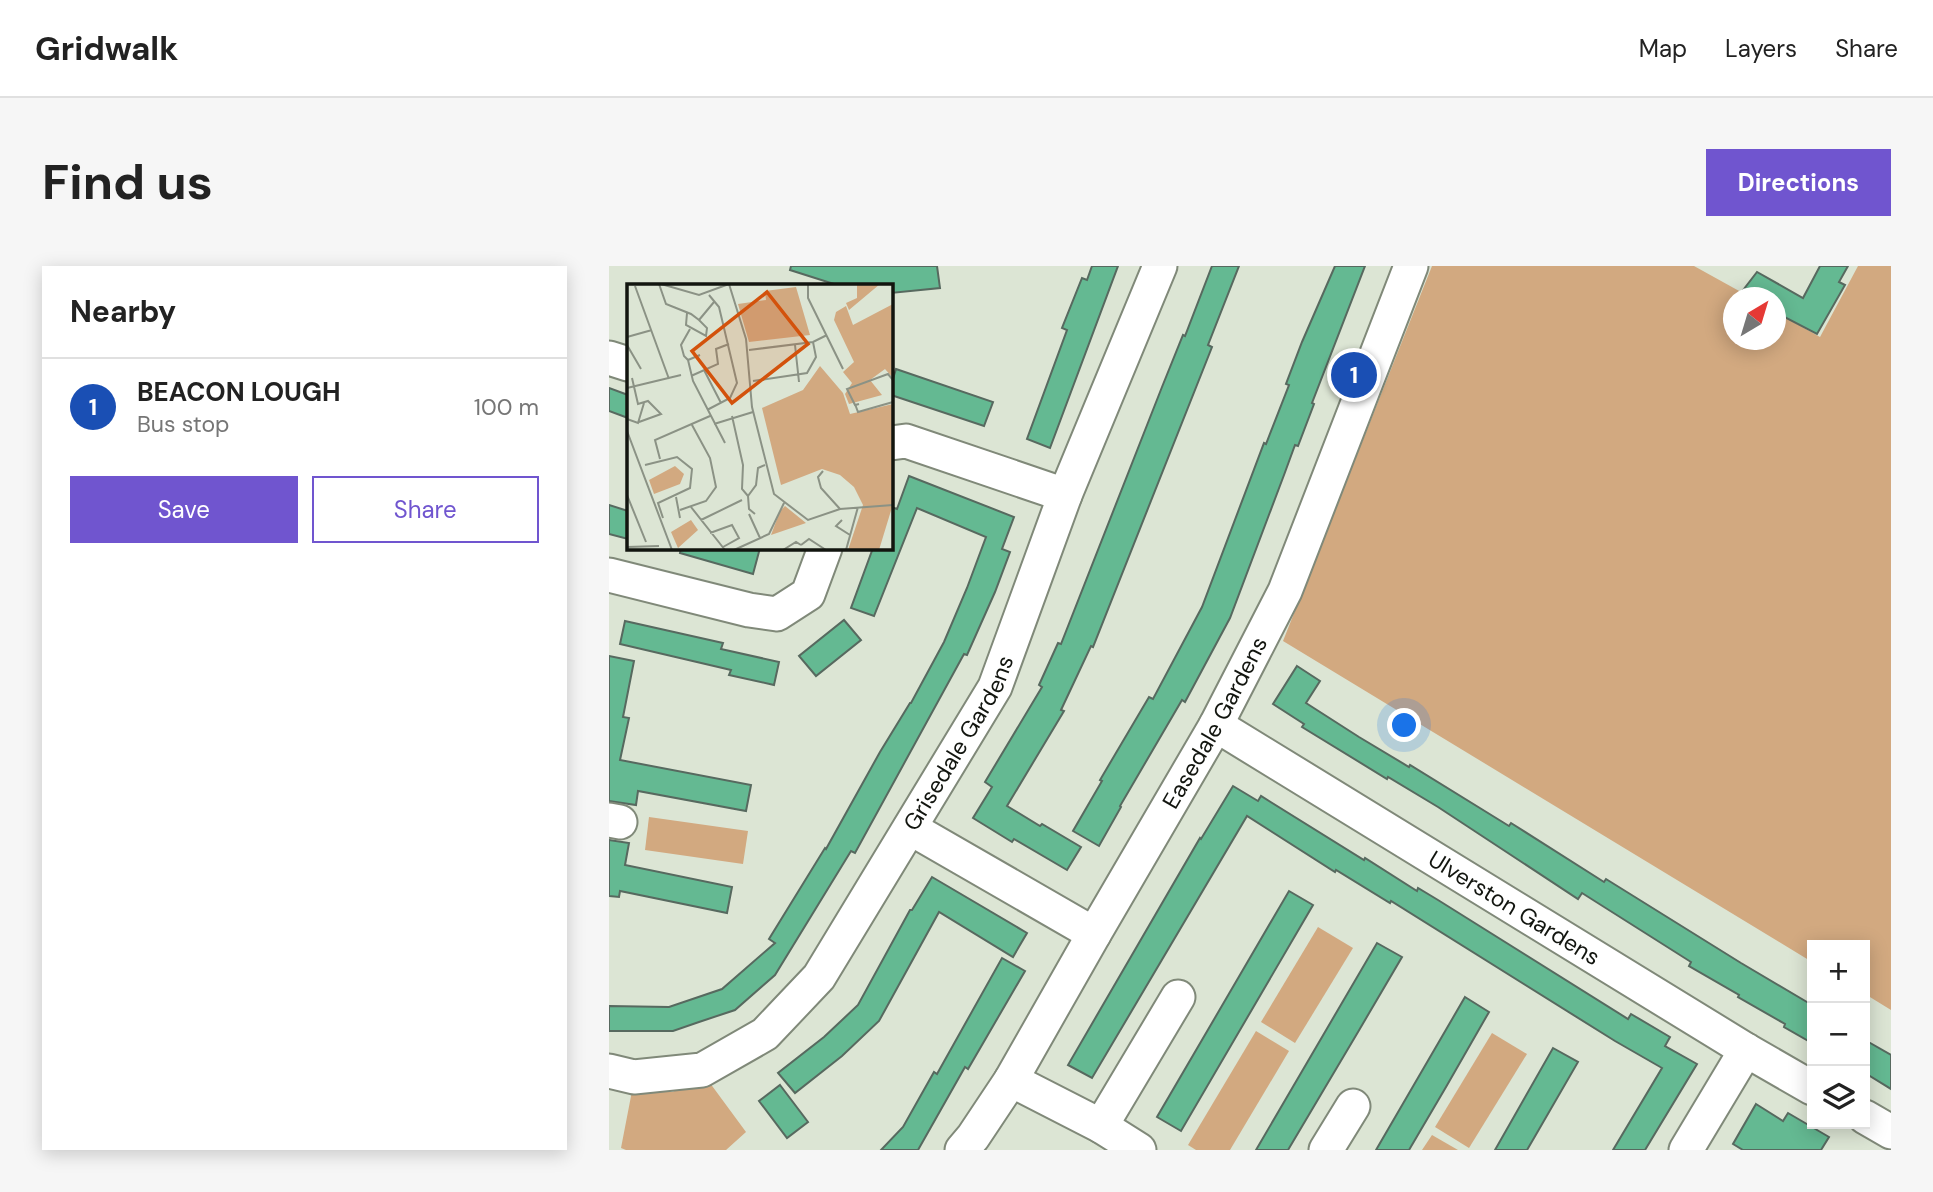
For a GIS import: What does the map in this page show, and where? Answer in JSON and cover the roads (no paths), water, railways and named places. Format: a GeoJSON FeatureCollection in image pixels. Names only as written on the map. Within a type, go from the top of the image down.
{"type":"FeatureCollection","features":[{"type":"Feature","properties":{"kind":"street","name":"Grisedale Gardens"},"geometry":{"type":"LineString","coordinates":[[609,1071],[634,1077],[702,1070],[765,1034],[818,977],[995,687],[1065,495],[1160,266]]}},
{"type":"Feature","properties":{"kind":"street","name":"Easedale Gardens"},"geometry":{"type":"LineString","coordinates":[[962,1150],[1011,1080],[1216,725],[1285,591],[1411,266]]}},
{"type":"Feature","properties":{"kind":"street"},"geometry":{"type":"LineString","coordinates":[[609,358],[627,364]]}},
{"type":"Feature","properties":{"kind":"street"},"geometry":{"type":"LineString","coordinates":[[893,443],[906,440],[1065,495]]}},
{"type":"Feature","properties":{"kind":"street"},"geometry":{"type":"LineString","coordinates":[[609,575],[749,610],[776,614],[808,594],[824,550]]}},
{"type":"Feature","properties":{"kind":"street","name":"Ulverston Gardens"},"geometry":{"type":"LineString","coordinates":[[1216,725],[1807,1085]]}},
{"type":"Feature","properties":{"kind":"street"},"geometry":{"type":"LineString","coordinates":[[910,828],[1094,934]]}},
{"type":"Feature","properties":{"kind":"street"},"geometry":{"type":"LineString","coordinates":[[1101,1126],[1178,997]]}},
{"type":"Feature","properties":{"kind":"street"},"geometry":{"type":"LineString","coordinates":[[1686,1150],[1746,1050]]}},
{"type":"Feature","properties":{"kind":"street"},"geometry":{"type":"LineString","coordinates":[[1011,1080],[1101,1126],[1139,1150]]}},
{"type":"Feature","properties":{"kind":"street"},"geometry":{"type":"LineString","coordinates":[[1326,1150],[1353,1105]]}},
{"type":"Feature","properties":{"kind":"street"},"geometry":{"type":"LineString","coordinates":[[1870,1120],[1891,1132]]}},
{"type":"Feature","properties":{"kind":"place","name":"BEACON LOUGH"},"geometry":{"type":"Point","coordinates":[1354,375]}}]}
